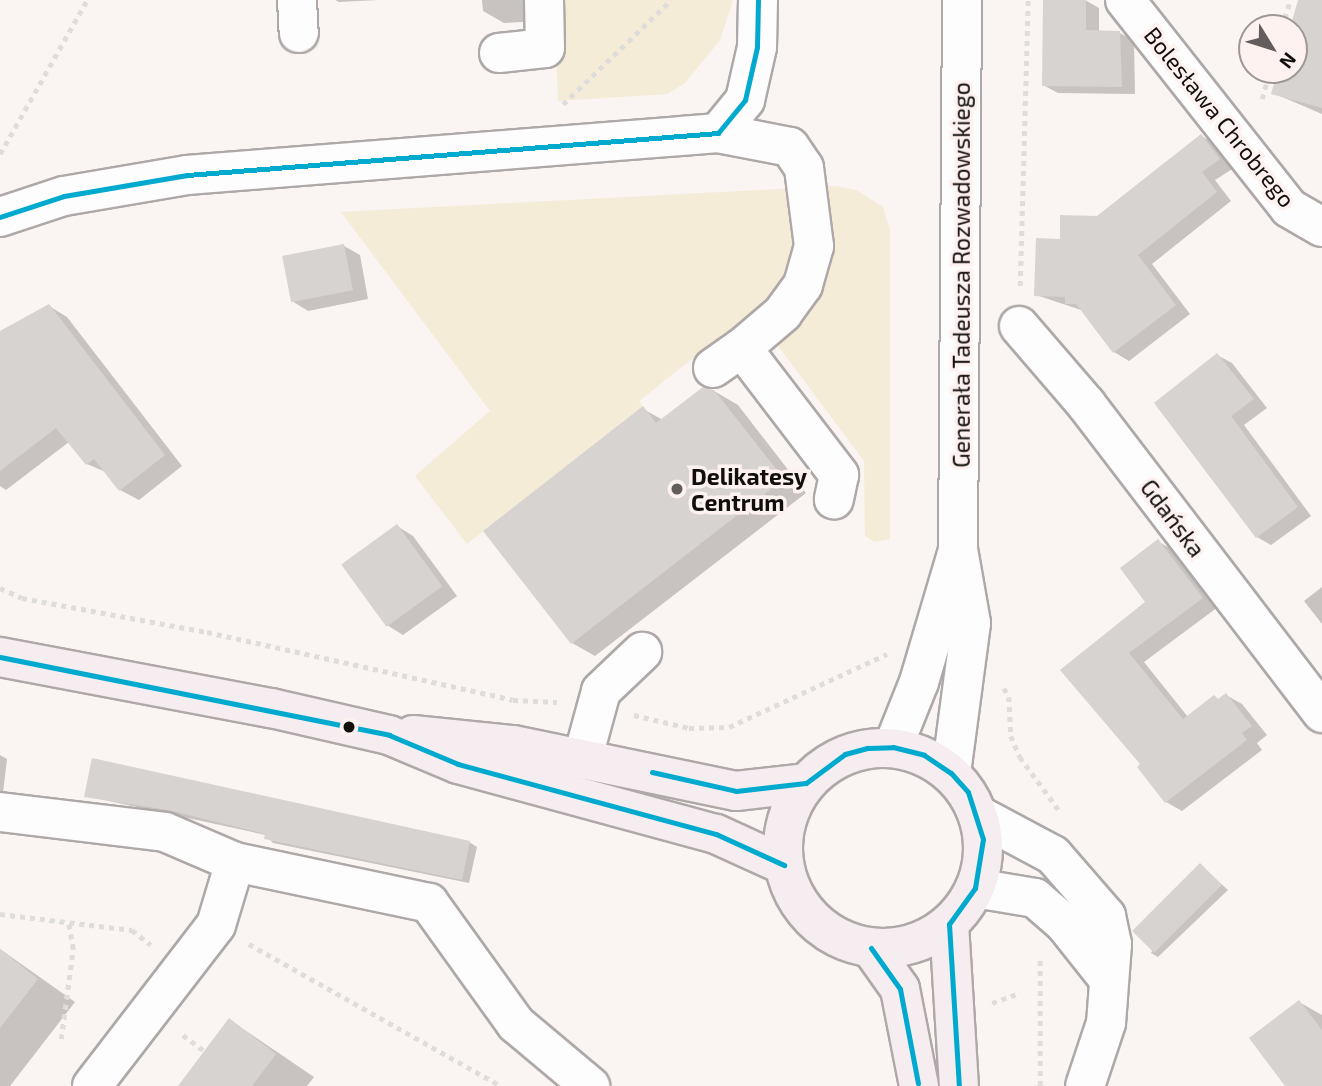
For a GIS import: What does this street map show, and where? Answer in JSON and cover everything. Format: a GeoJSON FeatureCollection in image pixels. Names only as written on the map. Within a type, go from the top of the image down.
{"type":"FeatureCollection","features":[{"type":"Feature","properties":{"kind":"main road"},"geometry":{"type":"LineString","coordinates":[[0,657],[390,735],[453,736],[583,757],[736,791],[806,783]]}},
{"type":"Feature","properties":{"kind":"main road"},"geometry":{"type":"LineString","coordinates":[[390,735],[458,764],[716,834],[784,865]]}},
{"type":"Feature","properties":{"kind":"main road"},"geometry":{"type":"LineString","coordinates":[[893,747],[924,755],[951,773],[978,815],[983,864],[975,888],[949,924],[925,940],[899,947],[871,948],[823,929],[804,911],[784,865],[783,836],[790,808],[806,783],[845,754],[893,747]]}},
{"type":"Feature","properties":{"kind":"main road"},"geometry":{"type":"LineString","coordinates":[[949,924],[959,1086]]}},
{"type":"Feature","properties":{"kind":"main road"},"geometry":{"type":"LineString","coordinates":[[871,948],[900,989],[919,1086]]}},
{"type":"Feature","properties":{"kind":"street"},"geometry":{"type":"LineString","coordinates":[[499,53],[545,48],[544,0]]}},
{"type":"Feature","properties":{"kind":"street"},"geometry":{"type":"LineString","coordinates":[[718,133],[745,100],[757,47],[758,0]]}},
{"type":"Feature","properties":{"kind":"street","name":"Generała Tadeusza Rozwadowskiego"},"geometry":{"type":"LineString","coordinates":[[951,773],[971,623],[958,549],[962,0]]}},
{"type":"Feature","properties":{"kind":"street","name":"Bolesława Chrobrego"},"geometry":{"type":"LineString","coordinates":[[1125,0],[1289,208],[1322,227]]}},
{"type":"Feature","properties":{"kind":"street"},"geometry":{"type":"LineString","coordinates":[[0,217],[64,195],[121,184],[226,171],[718,133],[790,148],[804,168],[814,246],[796,294],[783,313],[727,358],[839,475],[834,499]]}},
{"type":"Feature","properties":{"kind":"street","name":"Gdańska"},"geometry":{"type":"LineString","coordinates":[[1019,327],[1086,404],[1322,713]]}},
{"type":"Feature","properties":{"kind":"street","name":"Generała Tadeusza Rozwadowskiego"},"geometry":{"type":"LineString","coordinates":[[893,747],[919,682],[958,549]]}},
{"type":"Feature","properties":{"kind":"street"},"geometry":{"type":"LineString","coordinates":[[583,757],[601,691],[642,652]]}},
{"type":"Feature","properties":{"kind":"street"},"geometry":{"type":"LineString","coordinates":[[0,812],[165,832],[235,862],[429,903],[516,1024],[590,1086]]}},
{"type":"Feature","properties":{"kind":"street"},"geometry":{"type":"LineString","coordinates":[[978,815],[1054,855],[1069,869],[1106,916],[1112,944],[1106,976],[1106,1023],[1085,1086]]}},
{"type":"Feature","properties":{"kind":"street"},"geometry":{"type":"LineString","coordinates":[[92,1086],[216,925],[235,862]]}},
{"type":"Feature","properties":{"kind":"street"},"geometry":{"type":"LineString","coordinates":[[975,888],[1035,898],[1064,923],[1106,976]]}},
{"type":"Feature","properties":{"kind":"path"},"geometry":{"type":"LineString","coordinates":[[0,154],[87,0]]}},
{"type":"Feature","properties":{"kind":"path"},"geometry":{"type":"LineString","coordinates":[[557,110],[671,0]]}},
{"type":"Feature","properties":{"kind":"path"},"geometry":{"type":"LineString","coordinates":[[1019,327],[1028,0]]}},
{"type":"Feature","properties":{"kind":"path"},"geometry":{"type":"LineString","coordinates":[[1262,99],[1266,84]]}},
{"type":"Feature","properties":{"kind":"path"},"geometry":{"type":"LineString","coordinates":[[0,588],[22,598],[154,621],[513,700],[619,709],[655,724],[708,730],[729,727],[894,653]]}},
{"type":"Feature","properties":{"kind":"path"},"geometry":{"type":"LineString","coordinates":[[996,680],[1009,697],[1011,736],[1020,757],[1068,824]]}},
{"type":"Feature","properties":{"kind":"path"},"geometry":{"type":"LineString","coordinates":[[0,914],[132,930],[181,971]]}},
{"type":"Feature","properties":{"kind":"path"},"geometry":{"type":"LineString","coordinates":[[61,1039],[73,949],[68,922]]}},
{"type":"Feature","properties":{"kind":"path"},"geometry":{"type":"LineString","coordinates":[[216,925],[501,1086]]}},
{"type":"Feature","properties":{"kind":"path"},"geometry":{"type":"LineString","coordinates":[[1040,1086],[1042,949]]}},
{"type":"Feature","properties":{"kind":"shaded area"},"geometry":{"type":"Polygon","coordinates":[[[554,0],[733,0],[720,40],[684,84],[667,94],[558,101],[554,0]]]}},
{"type":"Feature","properties":{"kind":"shaded area"},"geometry":{"type":"Polygon","coordinates":[[[836,186],[856,190],[883,207],[890,230],[890,539],[875,542],[865,536],[864,461],[770,335],[745,325],[727,331],[639,401],[643,406],[467,544],[415,476],[490,411],[341,212],[836,186]]]}},
{"type":"Feature","properties":{"kind":"building"},"geometry":{"type":"Polygon","coordinates":[[[1043,0],[1086,0],[1086,30],[1120,31],[1122,87],[1042,86],[1043,0]]]}},
{"type":"Feature","properties":{"kind":"building"},"geometry":{"type":"Polygon","coordinates":[[[1298,0],[1322,0],[1322,108],[1271,94],[1274,84],[1308,84],[1308,14],[1294,14],[1298,0]]]}},
{"type":"Feature","properties":{"kind":"building"},"geometry":{"type":"Polygon","coordinates":[[[1201,134],[1220,159],[1202,172],[1217,192],[1138,255],[1176,305],[1113,353],[1076,304],[1065,304],[1065,297],[1034,296],[1036,238],[1060,239],[1060,215],[1097,216],[1201,134]]]}},
{"type":"Feature","properties":{"kind":"building"},"geometry":{"type":"Polygon","coordinates":[[[344,244],[353,290],[291,302],[282,256],[344,244]]]}},
{"type":"Feature","properties":{"kind":"building"},"geometry":{"type":"Polygon","coordinates":[[[49,304],[165,455],[119,491],[94,459],[86,465],[56,428],[0,471],[0,331],[49,304]]]}},
{"type":"Feature","properties":{"kind":"building"},"geometry":{"type":"Polygon","coordinates":[[[1217,353],[1254,399],[1231,416],[1298,507],[1256,538],[1154,403],[1217,353]]]}},
{"type":"Feature","properties":{"kind":"building"},"geometry":{"type":"Polygon","coordinates":[[[703,387],[714,390],[784,479],[571,644],[483,531],[643,406],[656,423],[703,387]]]}},
{"type":"Feature","properties":{"kind":"building"},"geometry":{"type":"Polygon","coordinates":[[[397,524],[442,586],[386,627],[341,565],[397,524]]]}},
{"type":"Feature","properties":{"kind":"building"},"geometry":{"type":"Polygon","coordinates":[[[1158,539],[1203,598],[1129,653],[1183,719],[1214,695],[1218,699],[1226,693],[1252,726],[1242,733],[1247,740],[1165,803],[1137,767],[1140,764],[1060,670],[1145,602],[1120,568],[1158,539]]]}},
{"type":"Feature","properties":{"kind":"building"},"geometry":{"type":"Polygon","coordinates":[[[92,758],[470,841],[462,880],[264,839],[265,834],[168,810],[84,797],[92,758]]]}},
{"type":"Feature","properties":{"kind":"building"},"geometry":{"type":"Polygon","coordinates":[[[1200,863],[1222,885],[1154,953],[1132,931],[1200,863]]]}},
{"type":"Feature","properties":{"kind":"building"},"geometry":{"type":"Polygon","coordinates":[[[0,949],[38,979],[0,1028],[0,949]]]}},
{"type":"Feature","properties":{"kind":"building"},"geometry":{"type":"Polygon","coordinates":[[[1299,1000],[1322,1030],[1322,1086],[1285,1086],[1249,1038],[1299,1000]]]}},
{"type":"Feature","properties":{"kind":"building"},"geometry":{"type":"Polygon","coordinates":[[[229,1018],[276,1054],[252,1086],[178,1086],[229,1018]]]}},
{"type":"Feature","properties":{"kind":"transit line"},"geometry":{"type":"LineString","coordinates":[[718,133],[745,100],[757,47],[758,0]]}},
{"type":"Feature","properties":{"kind":"transit line"},"geometry":{"type":"LineString","coordinates":[[0,217],[64,196],[187,175],[718,133]]}},
{"type":"Feature","properties":{"kind":"transit line"},"geometry":{"type":"LineString","coordinates":[[0,657],[389,735],[458,764],[716,834],[784,865]]}},
{"type":"Feature","properties":{"kind":"transit line"},"geometry":{"type":"LineString","coordinates":[[806,783],[845,754],[868,748],[893,747],[924,755],[951,773],[968,792],[983,839],[975,888],[949,924]]}},
{"type":"Feature","properties":{"kind":"transit line"},"geometry":{"type":"LineString","coordinates":[[652,772],[736,791],[806,783]]}},
{"type":"Feature","properties":{"kind":"transit line"},"geometry":{"type":"LineString","coordinates":[[949,924],[959,1086]]}},
{"type":"Feature","properties":{"kind":"transit line"},"geometry":{"type":"LineString","coordinates":[[871,948],[900,989],[918,1083]]}},
{"type":"Feature","properties":{"kind":"place","name":"Delikatesy Centrum"},"geometry":{"type":"Point","coordinates":[677,489]}}]}
